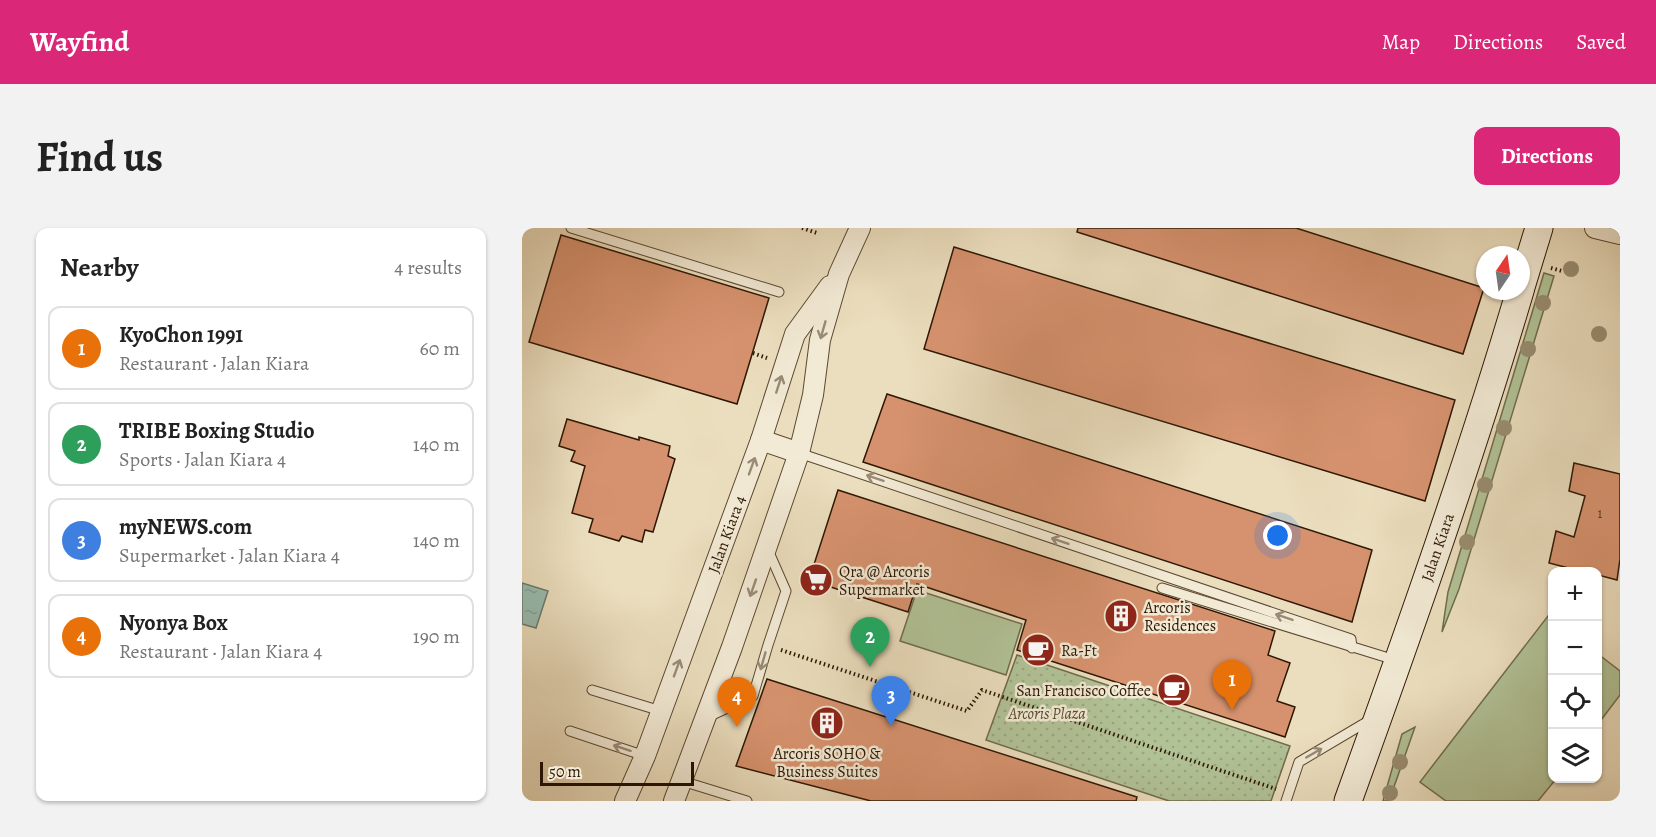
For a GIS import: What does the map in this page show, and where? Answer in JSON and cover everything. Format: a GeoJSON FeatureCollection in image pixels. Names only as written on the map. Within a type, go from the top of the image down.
{"type":"FeatureCollection","features":[{"type":"Feature","properties":{"kind":"main road","name":"Jalan Kiara"},"geometry":{"type":"LineString","coordinates":[[1530,257],[1539,228]]}},
{"type":"Feature","properties":{"kind":"main road","name":"Jalan Kiara"},"geometry":{"type":"LineString","coordinates":[[1348,801],[1399,661],[1496,374],[1517,300]]}},
{"type":"Feature","properties":{"kind":"street","name":"Jalan Kiara 4"},"geometry":{"type":"LineString","coordinates":[[674,801],[799,453],[813,395],[820,340],[839,274],[860,228]]}},
{"type":"Feature","properties":{"kind":"street"},"geometry":{"type":"LineString","coordinates":[[1595,228],[1620,234]]}},
{"type":"Feature","properties":{"kind":"street","name":"Jalan Kiara 4"},"geometry":{"type":"LineString","coordinates":[[625,801],[645,756],[761,440],[795,334],[839,274]]}},
{"type":"Feature","properties":{"kind":"street"},"geometry":{"type":"LineString","coordinates":[[761,440],[799,453]]}},
{"type":"Feature","properties":{"kind":"lane"},"geometry":{"type":"LineString","coordinates":[[571,228],[779,292]]}},
{"type":"Feature","properties":{"kind":"lane"},"geometry":{"type":"LineString","coordinates":[[799,453],[1352,639],[1352,648]]}},
{"type":"Feature","properties":{"kind":"lane"},"geometry":{"type":"LineString","coordinates":[[705,719],[753,696],[786,591],[766,548]]}},
{"type":"Feature","properties":{"kind":"lane"},"geometry":{"type":"LineString","coordinates":[[1085,561],[1088,550]]}},
{"type":"Feature","properties":{"kind":"lane"},"geometry":{"type":"LineString","coordinates":[[1162,588],[1399,661]]}},
{"type":"Feature","properties":{"kind":"lane"},"geometry":{"type":"LineString","coordinates":[[592,690],[661,711]]}},
{"type":"Feature","properties":{"kind":"lane"},"geometry":{"type":"LineString","coordinates":[[1287,797],[1299,762],[1380,713]]}},
{"type":"Feature","properties":{"kind":"lane"},"geometry":{"type":"LineString","coordinates":[[570,731],[645,756]]}},
{"type":"Feature","properties":{"kind":"lane"},"geometry":{"type":"LineString","coordinates":[[682,781],[747,801]]}},
{"type":"Feature","properties":{"kind":"path"},"geometry":{"type":"LineString","coordinates":[[802,228],[817,233]]}},
{"type":"Feature","properties":{"kind":"path"},"geometry":{"type":"LineString","coordinates":[[753,353],[767,358]]}},
{"type":"Feature","properties":{"kind":"path"},"geometry":{"type":"LineString","coordinates":[[768,645],[967,711],[982,690],[1287,797]]}},
{"type":"Feature","properties":{"kind":"green space"},"geometry":{"type":"Polygon","coordinates":[[[1544,273],[1554,276],[1459,589],[1442,632],[1448,592],[1544,273]]]}},
{"type":"Feature","properties":{"kind":"green space"},"geometry":{"type":"Polygon","coordinates":[[[917,590],[1022,624],[1006,675],[900,641],[917,590]]]}},
{"type":"Feature","properties":{"kind":"green space"},"geometry":{"type":"Polygon","coordinates":[[[1548,616],[1548,783],[1553,783],[1538,801],[1446,801],[1420,782],[1548,616]]]}},
{"type":"Feature","properties":{"kind":"green space","name":"Arcoris Plaza"},"geometry":{"type":"Polygon","coordinates":[[[1017,655],[1290,746],[1271,801],[1169,801],[986,740],[1017,655]]]}},
{"type":"Feature","properties":{"kind":"green space"},"geometry":{"type":"Polygon","coordinates":[[[1602,657],[1620,671],[1620,695],[1602,719],[1602,657]]]}},
{"type":"Feature","properties":{"kind":"green space"},"geometry":{"type":"Polygon","coordinates":[[[1415,727],[1389,801],[1383,801],[1402,734],[1415,727]]]}},
{"type":"Feature","properties":{"kind":"water"},"geometry":{"type":"Polygon","coordinates":[[[522,583],[548,591],[536,628],[522,624],[522,583]]]}},
{"type":"Feature","properties":{"kind":"building"},"geometry":{"type":"Polygon","coordinates":[[[1078,228],[1296,228],[1476,285],[1476,300],[1480,300],[1463,354],[1077,232],[1078,228]]]}},
{"type":"Feature","properties":{"kind":"building"},"geometry":{"type":"Polygon","coordinates":[[[561,235],[769,298],[737,404],[529,342],[561,235]]]}},
{"type":"Feature","properties":{"kind":"building"},"geometry":{"type":"Polygon","coordinates":[[[954,247],[1455,400],[1425,501],[924,349],[954,247]]]}},
{"type":"Feature","properties":{"kind":"building"},"geometry":{"type":"Polygon","coordinates":[[[887,394],[1372,550],[1352,622],[863,462],[887,394]]]}},
{"type":"Feature","properties":{"kind":"building"},"geometry":{"type":"Polygon","coordinates":[[[567,419],[639,440],[639,437],[670,446],[668,456],[675,459],[653,532],[645,530],[642,542],[622,536],[619,541],[589,532],[593,519],[572,513],[585,466],[571,461],[575,451],[559,446],[567,419]]]}},
{"type":"Feature","properties":{"kind":"building"},"geometry":{"type":"Polygon","coordinates":[[[1574,463],[1620,474],[1620,559],[1617,580],[1602,576],[1602,567],[1565,567],[1549,563],[1556,531],[1574,537],[1585,496],[1569,491],[1574,463]]]}},
{"type":"Feature","properties":{"kind":"building","name":"Arcoris Residences"},"geometry":{"type":"Polygon","coordinates":[[[838,490],[1275,631],[1268,655],[1290,663],[1277,701],[1295,707],[1285,737],[1017,650],[1026,620],[917,584],[908,612],[809,580],[838,490]]]}},
{"type":"Feature","properties":{"kind":"building","name":"Arcoris SOHO & Business Suites"},"geometry":{"type":"Polygon","coordinates":[[[767,679],[1137,797],[1136,801],[871,801],[736,766],[767,679]]]}},
{"type":"Feature","properties":{"kind":"place","name":"Qra @ Arcoris Supermarket"},"geometry":{"type":"Point","coordinates":[816,580]}},
{"type":"Feature","properties":{"kind":"place","name":"Arcoris Residences"},"geometry":{"type":"Point","coordinates":[1121,616]}},
{"type":"Feature","properties":{"kind":"place","name":"Ra-Ft"},"geometry":{"type":"Point","coordinates":[1038,650]}},
{"type":"Feature","properties":{"kind":"place","name":"TRIBE Boxing Studio"},"geometry":{"type":"Point","coordinates":[870,667]}},
{"type":"Feature","properties":{"kind":"place","name":"San Francisco Coffee"},"geometry":{"type":"Point","coordinates":[1174,690]}},
{"type":"Feature","properties":{"kind":"place","name":"KyoChon 1991"},"geometry":{"type":"Point","coordinates":[1232,710]}},
{"type":"Feature","properties":{"kind":"place","name":"Arcoris SOHO & Business Suites"},"geometry":{"type":"Point","coordinates":[827,723]}},
{"type":"Feature","properties":{"kind":"place","name":"myNEWS.com"},"geometry":{"type":"Point","coordinates":[891,726]}},
{"type":"Feature","properties":{"kind":"place","name":"Nyonya Box"},"geometry":{"type":"Point","coordinates":[737,727]}}]}
